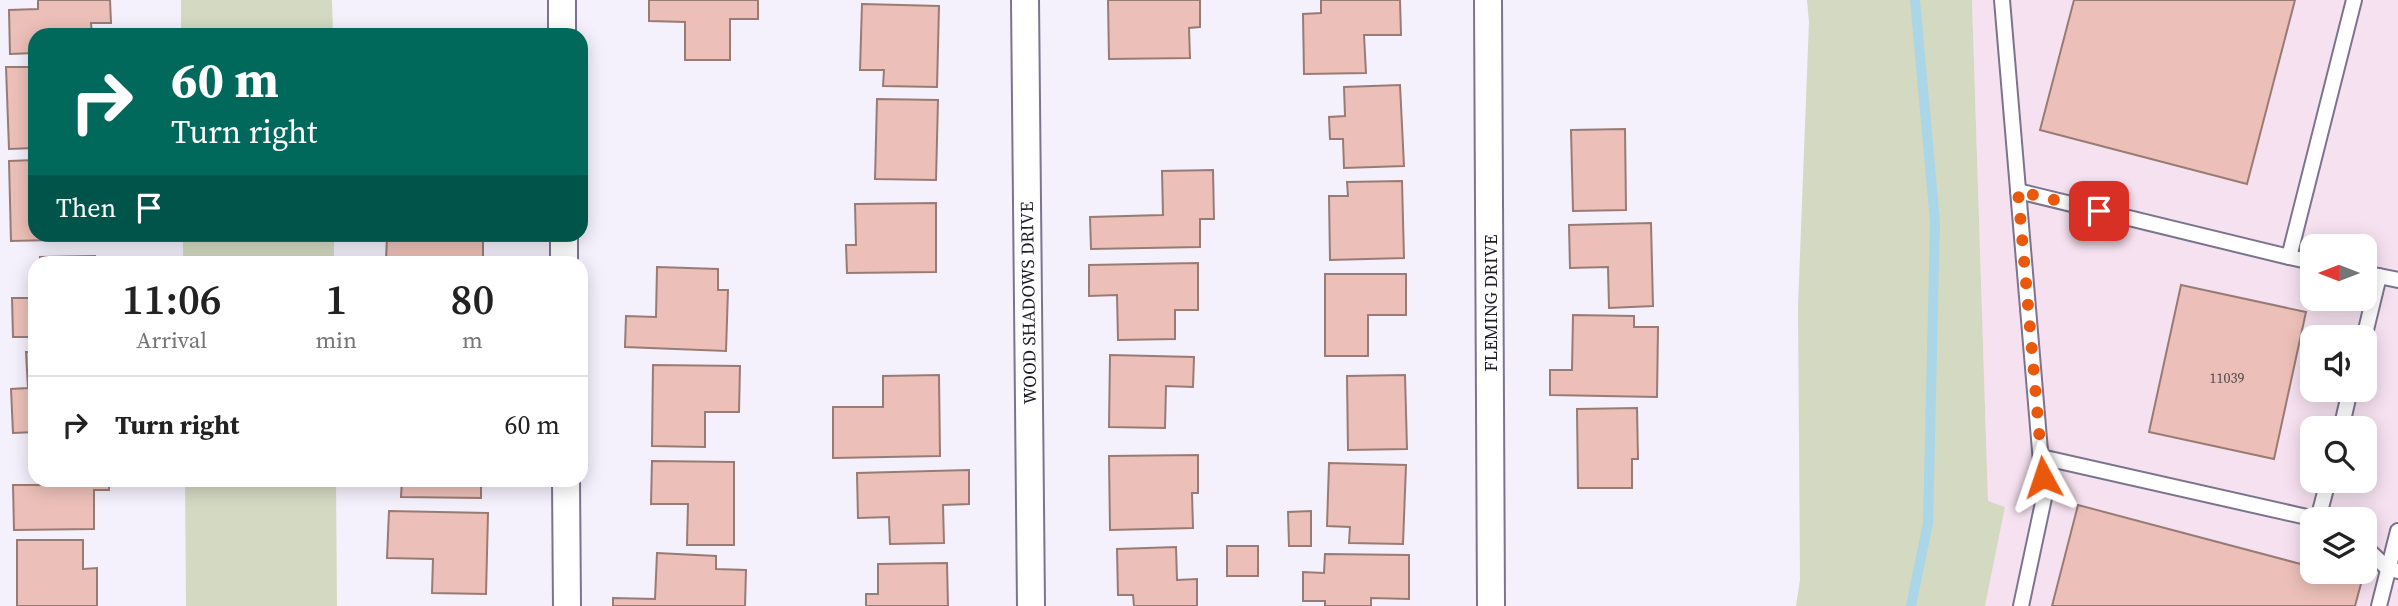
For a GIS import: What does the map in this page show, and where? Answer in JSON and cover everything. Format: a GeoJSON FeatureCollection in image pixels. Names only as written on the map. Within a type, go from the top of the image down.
{"type":"FeatureCollection","features":[{"type":"Feature","properties":{"kind":"street"},"geometry":{"type":"LineString","coordinates":[[562,0],[562,28]]}},
{"type":"Feature","properties":{"kind":"street","name":"WOOD SHADOWS DRIVE"},"geometry":{"type":"LineString","coordinates":[[1025,0],[1031,606]]}},
{"type":"Feature","properties":{"kind":"street","name":"FLEMING DRIVE"},"geometry":{"type":"LineString","coordinates":[[1488,0],[1492,606]]}},
{"type":"Feature","properties":{"kind":"street"},"geometry":{"type":"LineString","coordinates":[[566,487],[567,606]]}},
{"type":"Feature","properties":{"kind":"lane"},"geometry":{"type":"LineString","coordinates":[[2003,0],[2044,498],[2021,606]]}},
{"type":"Feature","properties":{"kind":"lane"},"geometry":{"type":"LineString","coordinates":[[2289,257],[2354,0]]}},
{"type":"Feature","properties":{"kind":"lane"},"geometry":{"type":"LineString","coordinates":[[2018,191],[2300,259]]}},
{"type":"Feature","properties":{"kind":"lane"},"geometry":{"type":"LineString","coordinates":[[2377,275],[2398,280]]}},
{"type":"Feature","properties":{"kind":"lane"},"geometry":{"type":"LineString","coordinates":[[2041,457],[2300,516]]}},
{"type":"Feature","properties":{"kind":"lane"},"geometry":{"type":"LineString","coordinates":[[2379,606],[2393,570],[2398,531]]}},
{"type":"Feature","properties":{"kind":"lane"},"geometry":{"type":"LineString","coordinates":[[2377,557],[2393,570]]}},
{"type":"Feature","properties":{"kind":"shaded area"},"geometry":{"type":"Polygon","coordinates":[[[1972,0],[2398,0],[2398,606],[1985,606],[2005,507],[1988,502],[1972,0]]]}},
{"type":"Feature","properties":{"kind":"green space"},"geometry":{"type":"Polygon","coordinates":[[[181,0],[332,0],[333,28],[181,28],[181,0]]]}},
{"type":"Feature","properties":{"kind":"green space"},"geometry":{"type":"Polygon","coordinates":[[[1807,0],[1972,0],[1988,501],[2005,507],[1985,606],[1796,606],[1800,580],[1798,306],[1809,22],[1807,0]]]}},
{"type":"Feature","properties":{"kind":"green space"},"geometry":{"type":"Polygon","coordinates":[[[183,242],[334,242],[334,256],[183,256],[183,242]]]}},
{"type":"Feature","properties":{"kind":"green space"},"geometry":{"type":"Polygon","coordinates":[[[185,487],[336,487],[337,606],[186,606],[185,487]]]}},
{"type":"Feature","properties":{"kind":"building"},"geometry":{"type":"Polygon","coordinates":[[[38,0],[110,0],[111,23],[91,23],[91,28],[28,28],[28,53],[10,54],[9,10],[38,9],[38,0]]]}},
{"type":"Feature","properties":{"kind":"building"},"geometry":{"type":"Polygon","coordinates":[[[649,0],[758,0],[758,19],[730,19],[730,60],[685,60],[685,22],[649,21],[649,0]]]}},
{"type":"Feature","properties":{"kind":"building"},"geometry":{"type":"Polygon","coordinates":[[[1108,0],[1200,0],[1200,27],[1189,28],[1190,58],[1109,59],[1108,0]]]}},
{"type":"Feature","properties":{"kind":"building"},"geometry":{"type":"Polygon","coordinates":[[[1321,0],[1400,0],[1401,35],[1364,35],[1366,73],[1304,74],[1303,14],[1321,13],[1321,0]]]}},
{"type":"Feature","properties":{"kind":"building"},"geometry":{"type":"Polygon","coordinates":[[[2074,0],[2295,0],[2247,184],[2040,130],[2074,0]]]}},
{"type":"Feature","properties":{"kind":"building"},"geometry":{"type":"Polygon","coordinates":[[[862,4],[939,6],[937,87],[883,86],[884,70],[860,70],[862,4]]]}},
{"type":"Feature","properties":{"kind":"building"},"geometry":{"type":"Polygon","coordinates":[[[6,67],[28,67],[28,148],[9,149],[6,67]]]}},
{"type":"Feature","properties":{"kind":"building"},"geometry":{"type":"Polygon","coordinates":[[[1400,85],[1404,166],[1344,168],[1343,139],[1330,139],[1329,117],[1345,116],[1344,87],[1400,85]]]}},
{"type":"Feature","properties":{"kind":"building"},"geometry":{"type":"Polygon","coordinates":[[[877,99],[938,100],[936,180],[875,179],[877,99]]]}},
{"type":"Feature","properties":{"kind":"building"},"geometry":{"type":"Polygon","coordinates":[[[1625,129],[1626,210],[1573,211],[1571,130],[1625,129]]]}},
{"type":"Feature","properties":{"kind":"building"},"geometry":{"type":"Polygon","coordinates":[[[28,160],[28,241],[11,241],[9,161],[28,160]]]}},
{"type":"Feature","properties":{"kind":"building"},"geometry":{"type":"Polygon","coordinates":[[[1213,170],[1214,219],[1200,219],[1200,247],[1091,249],[1090,217],[1163,215],[1162,171],[1213,170]]]}},
{"type":"Feature","properties":{"kind":"building"},"geometry":{"type":"Polygon","coordinates":[[[1402,181],[1404,258],[1330,260],[1329,196],[1348,196],[1347,182],[1402,181]]]}},
{"type":"Feature","properties":{"kind":"building"},"geometry":{"type":"Polygon","coordinates":[[[936,203],[936,272],[847,273],[846,245],[856,245],[855,204],[936,203]]]}},
{"type":"Feature","properties":{"kind":"building"},"geometry":{"type":"Polygon","coordinates":[[[1651,223],[1653,306],[1609,308],[1608,267],[1570,268],[1569,225],[1651,223]]]}},
{"type":"Feature","properties":{"kind":"building"},"geometry":{"type":"Polygon","coordinates":[[[387,242],[483,242],[483,256],[386,256],[387,242]]]}},
{"type":"Feature","properties":{"kind":"building"},"geometry":{"type":"Polygon","coordinates":[[[1198,263],[1198,310],[1175,310],[1175,339],[1118,340],[1117,295],[1089,296],[1089,265],[1198,263]]]}},
{"type":"Feature","properties":{"kind":"building"},"geometry":{"type":"Polygon","coordinates":[[[657,267],[718,269],[718,290],[728,290],[726,351],[625,347],[626,316],[656,317],[657,267]]]}},
{"type":"Feature","properties":{"kind":"building"},"geometry":{"type":"Polygon","coordinates":[[[1325,274],[1406,274],[1406,315],[1368,315],[1368,356],[1325,356],[1325,274]]]}},
{"type":"Feature","properties":{"kind":"building"},"geometry":{"type":"Polygon","coordinates":[[[2181,285],[2306,312],[2303,325],[2300,325],[2300,340],[2274,459],[2149,432],[2181,285]]]}},
{"type":"Feature","properties":{"kind":"building"},"geometry":{"type":"Polygon","coordinates":[[[12,298],[28,298],[28,337],[13,337],[12,298]]]}},
{"type":"Feature","properties":{"kind":"building"},"geometry":{"type":"Polygon","coordinates":[[[1573,315],[1634,316],[1634,327],[1658,327],[1657,397],[1550,395],[1550,370],[1572,370],[1573,315]]]}},
{"type":"Feature","properties":{"kind":"building"},"geometry":{"type":"Polygon","coordinates":[[[26,352],[28,352],[28,388],[26,352]]]}},
{"type":"Feature","properties":{"kind":"building"},"geometry":{"type":"Polygon","coordinates":[[[1110,355],[1194,357],[1193,387],[1166,386],[1165,428],[1109,427],[1110,355]]]}},
{"type":"Feature","properties":{"kind":"building"},"geometry":{"type":"Polygon","coordinates":[[[653,365],[740,366],[739,412],[705,412],[705,447],[652,446],[653,365]]]}},
{"type":"Feature","properties":{"kind":"building"},"geometry":{"type":"Polygon","coordinates":[[[939,375],[940,456],[833,458],[833,407],[883,407],[883,376],[939,375]]]}},
{"type":"Feature","properties":{"kind":"building"},"geometry":{"type":"Polygon","coordinates":[[[1405,375],[1407,449],[1348,450],[1347,376],[1405,375]]]}},
{"type":"Feature","properties":{"kind":"building"},"geometry":{"type":"Polygon","coordinates":[[[28,388],[28,432],[13,433],[11,389],[28,388]]]}},
{"type":"Feature","properties":{"kind":"building"},"geometry":{"type":"Polygon","coordinates":[[[1637,408],[1638,459],[1632,459],[1632,488],[1578,488],[1577,409],[1637,408]]]}},
{"type":"Feature","properties":{"kind":"building"},"geometry":{"type":"Polygon","coordinates":[[[1198,455],[1198,493],[1192,493],[1193,528],[1110,530],[1109,456],[1198,455]]]}},
{"type":"Feature","properties":{"kind":"building"},"geometry":{"type":"Polygon","coordinates":[[[652,461],[734,462],[734,545],[687,545],[688,504],[651,504],[652,461]]]}},
{"type":"Feature","properties":{"kind":"building"},"geometry":{"type":"Polygon","coordinates":[[[1329,463],[1406,465],[1403,544],[1349,543],[1350,527],[1327,526],[1329,463]]]}},
{"type":"Feature","properties":{"kind":"building"},"geometry":{"type":"Polygon","coordinates":[[[969,470],[969,504],[943,505],[944,543],[890,544],[889,517],[858,518],[857,473],[969,470]]]}},
{"type":"Feature","properties":{"kind":"building"},"geometry":{"type":"Polygon","coordinates":[[[13,485],[109,487],[109,490],[94,490],[94,529],[14,530],[13,485]]]}},
{"type":"Feature","properties":{"kind":"building"},"geometry":{"type":"Polygon","coordinates":[[[402,487],[481,487],[481,498],[401,497],[402,487]]]}},
{"type":"Feature","properties":{"kind":"building"},"geometry":{"type":"Polygon","coordinates":[[[2078,505],[2300,564],[2300,584],[2361,584],[2355,606],[2052,606],[2078,505]]]}},
{"type":"Feature","properties":{"kind":"building"},"geometry":{"type":"Polygon","coordinates":[[[389,511],[488,513],[486,594],[432,593],[433,559],[387,558],[389,511]]]}},
{"type":"Feature","properties":{"kind":"building"},"geometry":{"type":"Polygon","coordinates":[[[1311,511],[1311,546],[1289,546],[1288,512],[1311,511]]]}},
{"type":"Feature","properties":{"kind":"building"},"geometry":{"type":"Polygon","coordinates":[[[17,540],[83,540],[83,569],[97,568],[97,606],[17,606],[17,540]]]}},
{"type":"Feature","properties":{"kind":"building"},"geometry":{"type":"Polygon","coordinates":[[[1227,546],[1258,546],[1258,576],[1227,576],[1227,546]]]}},
{"type":"Feature","properties":{"kind":"building"},"geometry":{"type":"Polygon","coordinates":[[[1176,547],[1177,580],[1197,579],[1197,606],[1134,606],[1133,595],[1118,595],[1117,549],[1176,547]]]}},
{"type":"Feature","properties":{"kind":"building"},"geometry":{"type":"Polygon","coordinates":[[[657,553],[716,556],[716,569],[746,570],[745,606],[613,606],[613,598],[655,599],[657,553]]]}},
{"type":"Feature","properties":{"kind":"building"},"geometry":{"type":"Polygon","coordinates":[[[1325,554],[1409,555],[1409,599],[1371,598],[1371,606],[1325,606],[1325,601],[1303,601],[1303,572],[1324,573],[1325,554]]]}},
{"type":"Feature","properties":{"kind":"building"},"geometry":{"type":"Polygon","coordinates":[[[947,563],[948,606],[866,606],[866,594],[878,594],[878,564],[947,563]]]}},
{"type":"Feature","properties":{"kind":"waterway"},"geometry":{"type":"LineString","coordinates":[[1911,606],[1928,523],[1935,222],[1915,0]]}},
{"type":"Feature","properties":{"kind":"route"},"geometry":{"type":"LineString","coordinates":[[2043,477],[2018,191],[2099,211]]}}]}
